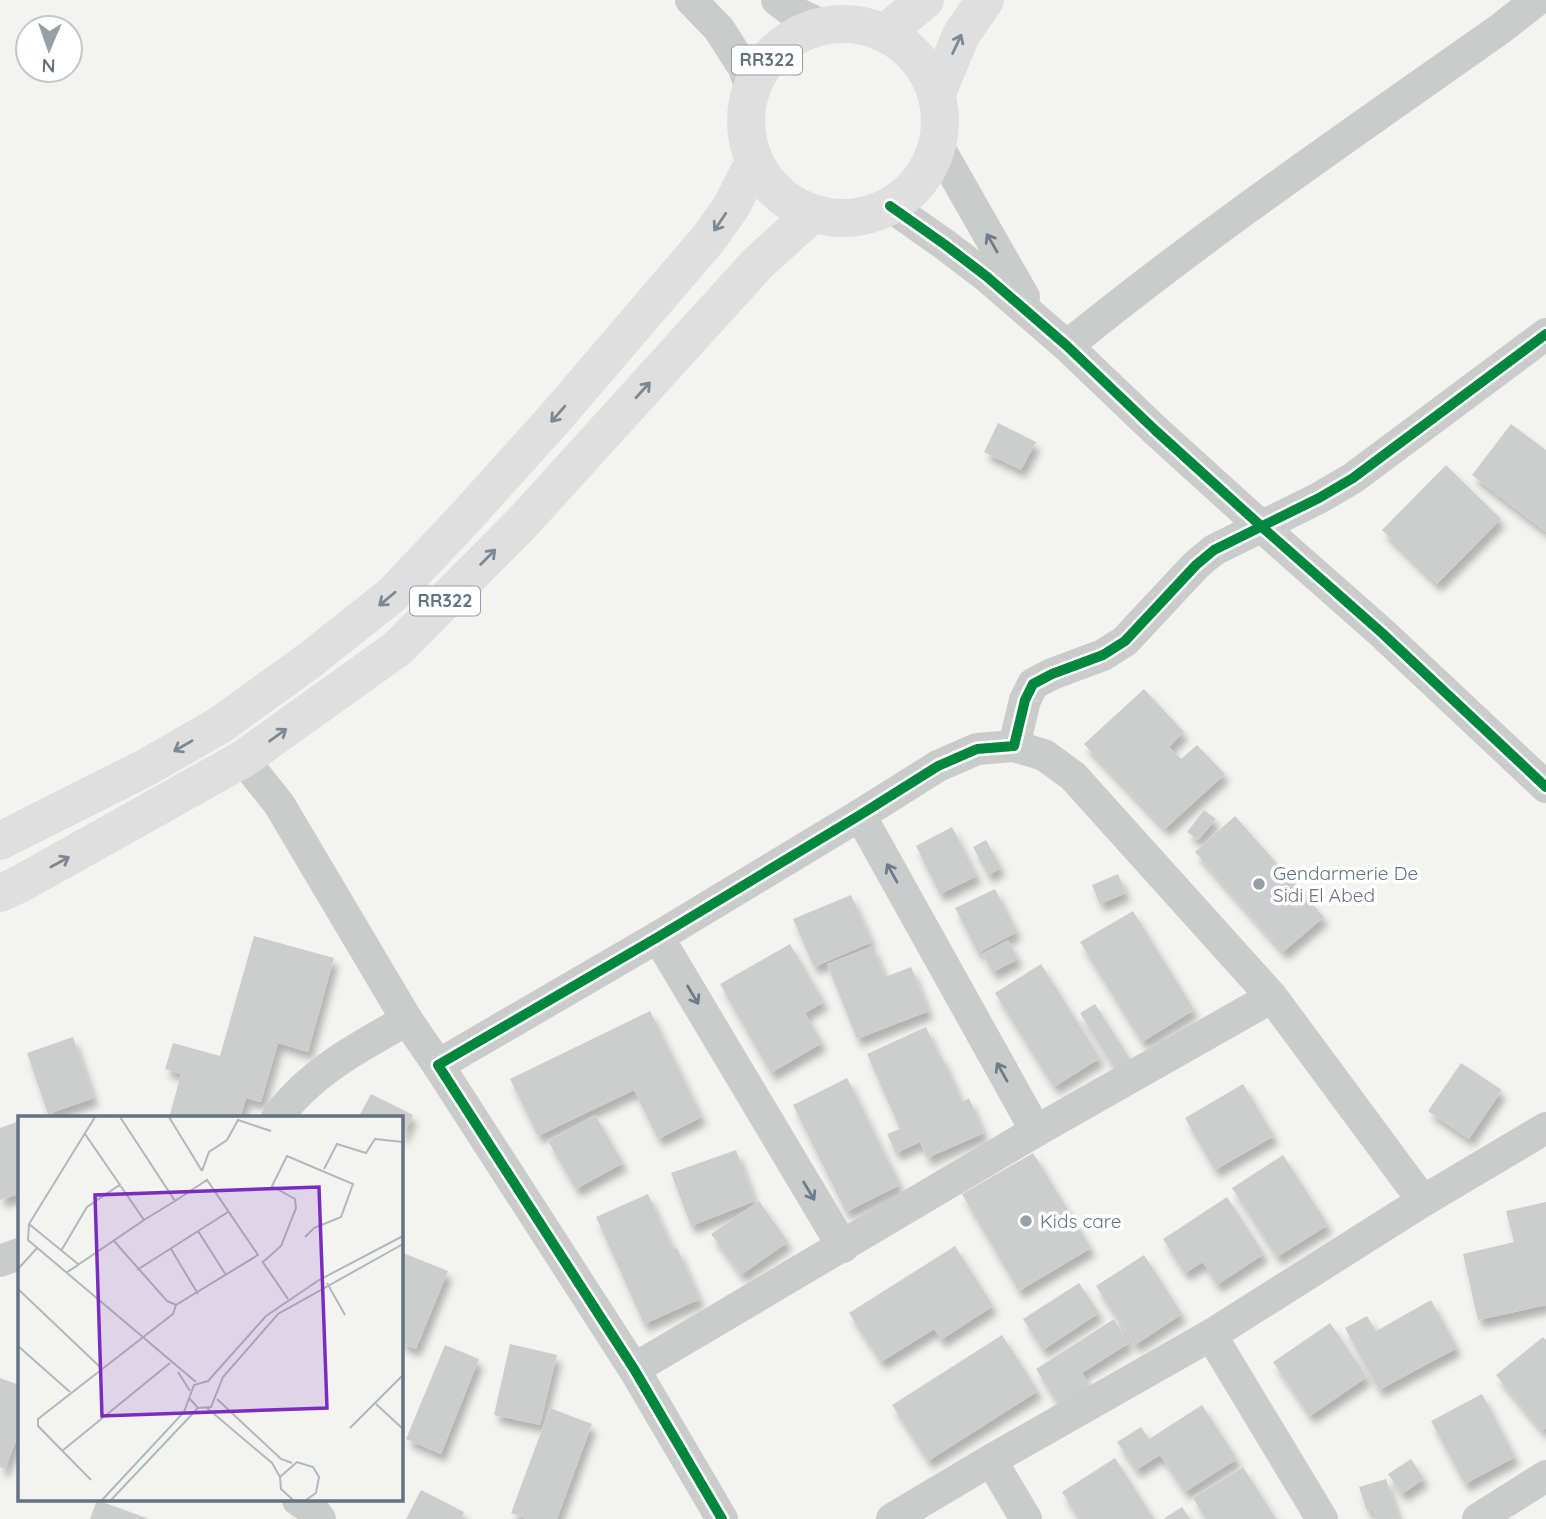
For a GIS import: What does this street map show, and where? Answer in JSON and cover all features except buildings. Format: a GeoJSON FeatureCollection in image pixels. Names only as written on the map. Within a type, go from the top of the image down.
{"type":"FeatureCollection","features":[{"type":"Feature","properties":{"kind":"main road"},"geometry":{"type":"LineString","coordinates":[[885,33],[925,0]]}},
{"type":"Feature","properties":{"kind":"main road","name":"RR322"},"geometry":{"type":"LineString","coordinates":[[936,93],[961,35],[985,0]]}},
{"type":"Feature","properties":{"kind":"main road","name":"RR322"},"geometry":{"type":"LineString","coordinates":[[822,25],[864,26],[885,33],[907,48],[925,68],[936,93],[940,119],[938,146],[928,170],[911,191],[890,206],[865,216],[838,219],[812,214],[788,202],[768,184],[754,162],[745,134],[746,105],[755,78],[772,53],[795,36],[822,25]]}},
{"type":"Feature","properties":{"kind":"main road","name":"RR322"},"geometry":{"type":"LineString","coordinates":[[0,841],[147,767],[220,725],[310,660],[393,594],[555,418],[700,248],[730,207],[754,162]]}},
{"type":"Feature","properties":{"kind":"main road","name":"RR322"},"geometry":{"type":"LineString","coordinates":[[0,894],[243,760],[398,648],[523,522],[758,263],[812,214]]}},
{"type":"Feature","properties":{"kind":"street"},"geometry":{"type":"LineString","coordinates":[[691,0],[719,29],[744,68],[751,90]]}},
{"type":"Feature","properties":{"kind":"street"},"geometry":{"type":"LineString","coordinates":[[777,0],[792,11],[822,25]]}},
{"type":"Feature","properties":{"kind":"street"},"geometry":{"type":"LineString","coordinates":[[1067,346],[1228,223],[1537,0]]}},
{"type":"Feature","properties":{"kind":"street"},"geometry":{"type":"LineString","coordinates":[[938,146],[998,254],[1040,322]]}},
{"type":"Feature","properties":{"kind":"street"},"geometry":{"type":"LineString","coordinates":[[890,206],[965,260],[1040,322],[1155,430],[1382,633],[1546,787]]}},
{"type":"Feature","properties":{"kind":"street"},"geometry":{"type":"LineString","coordinates":[[1014,746],[1025,700],[1033,684],[1103,655],[1125,641],[1196,565],[1214,550],[1353,478],[1546,334]]}},
{"type":"Feature","properties":{"kind":"street"},"geometry":{"type":"LineString","coordinates":[[438,1065],[658,937],[860,815],[937,765],[977,749],[1014,746],[1044,755],[1073,776],[1272,996],[1423,1200]]}},
{"type":"Feature","properties":{"kind":"street"},"geometry":{"type":"LineString","coordinates":[[243,760],[279,804],[407,1020],[634,1369],[722,1519]]}},
{"type":"Feature","properties":{"kind":"street"},"geometry":{"type":"LineString","coordinates":[[860,815],[1036,1131]]}},
{"type":"Feature","properties":{"kind":"street"},"geometry":{"type":"LineString","coordinates":[[658,937],[843,1247]]}},
{"type":"Feature","properties":{"kind":"street"},"geometry":{"type":"LineString","coordinates":[[634,1369],[1036,1131],[1272,996]]}},
{"type":"Feature","properties":{"kind":"street"},"geometry":{"type":"LineString","coordinates":[[279,1116],[294,1098],[347,1054],[407,1020]]}},
{"type":"Feature","properties":{"kind":"street"},"geometry":{"type":"LineString","coordinates":[[892,1519],[1211,1335],[1423,1200],[1546,1128]]}},
{"type":"Feature","properties":{"kind":"street"},"geometry":{"type":"LineString","coordinates":[[0,1261],[18,1254]]}},
{"type":"Feature","properties":{"kind":"street"},"geometry":{"type":"LineString","coordinates":[[1211,1335],[1322,1519]]}},
{"type":"Feature","properties":{"kind":"street"},"geometry":{"type":"LineString","coordinates":[[991,1460],[1026,1519]]}},
{"type":"Feature","properties":{"kind":"street"},"geometry":{"type":"LineString","coordinates":[[1478,1519],[1546,1476]]}},
{"type":"Feature","properties":{"kind":"street"},"geometry":{"type":"LineString","coordinates":[[301,1502],[320,1519]]}},
{"type":"Feature","properties":{"kind":"cycle path"},"geometry":{"type":"LineString","coordinates":[[890,206],[986,276],[1067,346],[1155,430],[1382,633],[1546,787]]}},
{"type":"Feature","properties":{"kind":"cycle path"},"geometry":{"type":"LineString","coordinates":[[722,1519],[634,1369],[438,1065],[658,937],[938,766],[977,749],[1014,746],[1025,700],[1033,684],[1103,655],[1125,641],[1196,565],[1214,550],[1319,498],[1353,478],[1546,334]]}},
{"type":"Feature","properties":{"kind":"place","name":"Gendarmerie De Sidi El Abed"},"geometry":{"type":"Point","coordinates":[1259,884]}},
{"type":"Feature","properties":{"kind":"place","name":"Kids care"},"geometry":{"type":"Point","coordinates":[1026,1221]}}]}
